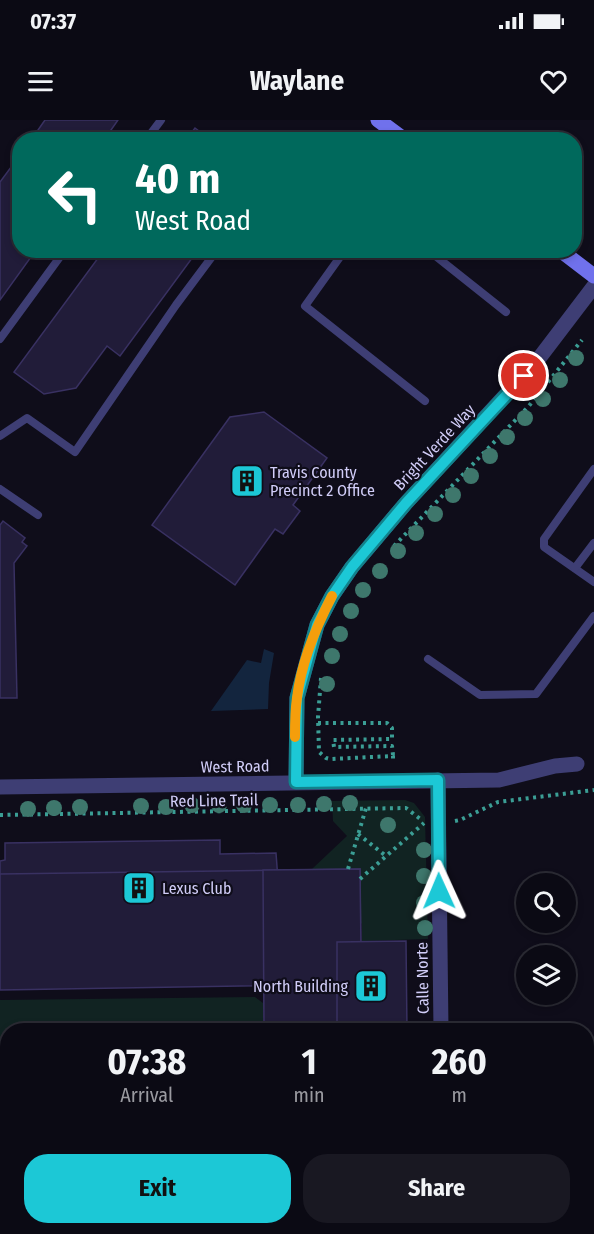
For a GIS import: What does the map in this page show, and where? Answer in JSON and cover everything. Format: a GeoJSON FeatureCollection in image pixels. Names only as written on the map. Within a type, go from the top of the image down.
{"type":"FeatureCollection","features":[{"type":"Feature","properties":{"kind":"main road"},"geometry":{"type":"LineString","coordinates":[[378,120],[394,132]]}},
{"type":"Feature","properties":{"kind":"main road"},"geometry":{"type":"LineString","coordinates":[[570,258],[594,276]]}},
{"type":"Feature","properties":{"kind":"street","name":"Bright Verde Way"},"geometry":{"type":"LineString","coordinates":[[296,782],[297,698],[317,625],[332,596],[352,567],[406,503],[537,362],[594,286]]}},
{"type":"Feature","properties":{"kind":"street","name":"West Road"},"geometry":{"type":"LineString","coordinates":[[0,787],[499,780],[555,766],[577,764]]}},
{"type":"Feature","properties":{"kind":"street","name":"Calle Norte"},"geometry":{"type":"LineString","coordinates":[[438,780],[441,1023]]}},
{"type":"Feature","properties":{"kind":"lane"},"geometry":{"type":"LineString","coordinates":[[0,339],[59,258]]}},
{"type":"Feature","properties":{"kind":"lane"},"geometry":{"type":"LineString","coordinates":[[0,436],[27,418],[75,452],[211,258]]}},
{"type":"Feature","properties":{"kind":"lane"},"geometry":{"type":"LineString","coordinates":[[339,258],[305,306],[426,401]]}},
{"type":"Feature","properties":{"kind":"lane"},"geometry":{"type":"LineString","coordinates":[[438,258],[506,312]]}},
{"type":"Feature","properties":{"kind":"lane"},"geometry":{"type":"LineString","coordinates":[[594,469],[544,539],[544,547],[594,582]]}},
{"type":"Feature","properties":{"kind":"lane"},"geometry":{"type":"LineString","coordinates":[[0,489],[38,515]]}},
{"type":"Feature","properties":{"kind":"lane"},"geometry":{"type":"LineString","coordinates":[[575,568],[594,543]]}},
{"type":"Feature","properties":{"kind":"lane"},"geometry":{"type":"LineString","coordinates":[[428,659],[480,695],[536,694],[594,616]]}},
{"type":"Feature","properties":{"kind":"path"},"geometry":{"type":"LineString","coordinates":[[392,548],[528,407],[582,340]]}},
{"type":"Feature","properties":{"kind":"path"},"geometry":{"type":"LineString","coordinates":[[323,671],[318,723],[319,752],[326,758],[393,756]]}},
{"type":"Feature","properties":{"kind":"path"},"geometry":{"type":"LineString","coordinates":[[318,723],[387,723],[392,728],[392,739],[333,740],[334,747],[392,746],[393,762]]}},
{"type":"Feature","properties":{"kind":"path"},"geometry":{"type":"LineString","coordinates":[[451,821],[460,820],[498,802],[594,790]]}},
{"type":"Feature","properties":{"kind":"path"},"geometry":{"type":"LineString","coordinates":[[348,869],[366,808]]}},
{"type":"Feature","properties":{"kind":"path","name":"Red Line Trail"},"geometry":{"type":"LineString","coordinates":[[0,815],[406,808],[424,822],[386,856]]}},
{"type":"Feature","properties":{"kind":"path"},"geometry":{"type":"LineString","coordinates":[[358,833],[386,856],[360,879]]}},
{"type":"Feature","properties":{"kind":"shaded area"},"geometry":{"type":"Polygon","coordinates":[[[405,800],[414,803],[425,817],[428,939],[362,941],[362,924],[312,869],[347,836],[333,821],[332,801],[405,800]]]}},
{"type":"Feature","properties":{"kind":"shaded area"},"geometry":{"type":"Polygon","coordinates":[[[255,997],[263,1003],[263,1023],[0,1023],[0,1000],[255,997]]]}},
{"type":"Feature","properties":{"kind":"water"},"geometry":{"type":"Polygon","coordinates":[[[264,649],[274,653],[268,709],[211,711],[247,660],[261,663],[264,649]]]}},
{"type":"Feature","properties":{"kind":"building"},"geometry":{"type":"Polygon","coordinates":[[[45,120],[118,120],[110,132],[37,132],[45,120]]]}},
{"type":"Feature","properties":{"kind":"building"},"geometry":{"type":"Polygon","coordinates":[[[12,166],[12,258],[30,258],[0,300],[0,182],[12,166]]]}},
{"type":"Feature","properties":{"kind":"building"},"geometry":{"type":"Polygon","coordinates":[[[98,258],[192,258],[120,356],[107,346],[76,388],[44,394],[14,372],[98,258]]]}},
{"type":"Feature","properties":{"kind":"building","name":"Travis County Precinct 2 Office"},"geometry":{"type":"Polygon","coordinates":[[[264,412],[327,458],[293,505],[300,511],[283,534],[275,529],[235,585],[152,525],[230,417],[264,412]]]}},
{"type":"Feature","properties":{"kind":"building"},"geometry":{"type":"Polygon","coordinates":[[[3,521],[25,538],[22,542],[27,546],[14,563],[17,698],[0,698],[0,525],[3,521]]]}},
{"type":"Feature","properties":{"kind":"building","name":"Lexus Club"},"geometry":{"type":"Polygon","coordinates":[[[220,840],[220,854],[276,853],[280,907],[0,909],[0,861],[5,860],[5,843],[220,840]]]}},
{"type":"Feature","properties":{"kind":"building"},"geometry":{"type":"Polygon","coordinates":[[[360,869],[361,984],[0,990],[0,874],[360,869]]]}},
{"type":"Feature","properties":{"kind":"building"},"geometry":{"type":"Polygon","coordinates":[[[360,869],[362,1023],[264,1023],[263,870],[360,869]]]}},
{"type":"Feature","properties":{"kind":"building","name":"North Building"},"geometry":{"type":"Polygon","coordinates":[[[406,941],[407,1023],[337,1023],[337,942],[406,941]]]}},
{"type":"Feature","properties":{"kind":"slow traffic"},"geometry":{"type":"LineString","coordinates":[[295,737],[297,698],[307,657],[317,625],[332,596]]}},
{"type":"Feature","properties":{"kind":"place","name":"Travis County Precinct 2 Office"},"geometry":{"type":"Point","coordinates":[247,481]}},
{"type":"Feature","properties":{"kind":"place","name":"Lexus Club"},"geometry":{"type":"Point","coordinates":[139,888]}},
{"type":"Feature","properties":{"kind":"place","name":"North Building"},"geometry":{"type":"Point","coordinates":[371,986]}},
{"type":"Feature","properties":{"kind":"route"},"geometry":{"type":"LineString","coordinates":[[439,891],[438,780],[296,782],[297,698],[317,625],[332,596],[352,567],[406,503],[524,376]]}}]}
